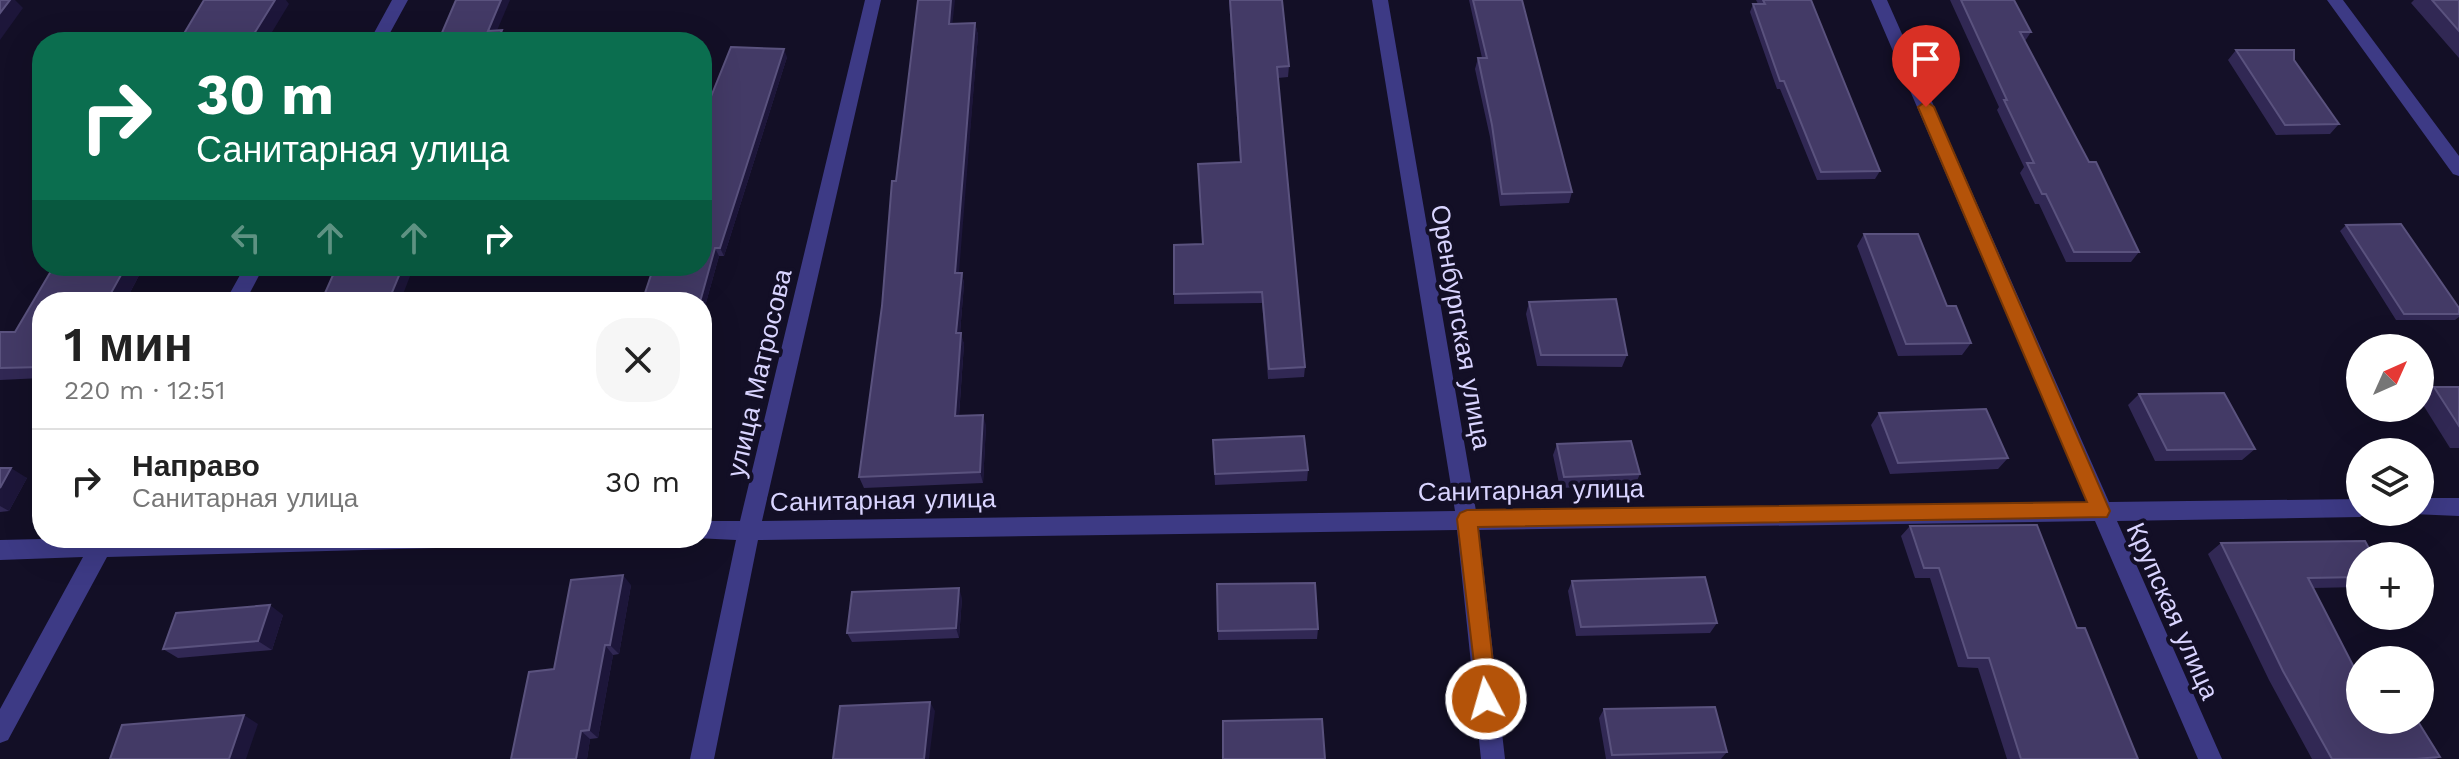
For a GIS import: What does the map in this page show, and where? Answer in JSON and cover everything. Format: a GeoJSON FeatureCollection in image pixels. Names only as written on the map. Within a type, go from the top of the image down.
{"type":"FeatureCollection","features":[{"type":"Feature","properties":{"kind":"street"},"geometry":{"type":"LineString","coordinates":[[382,32],[400,0]]}},
{"type":"Feature","properties":{"kind":"street","name":"улица Матросова"},"geometry":{"type":"LineString","coordinates":[[702,759],[749,530],[873,0]]}},
{"type":"Feature","properties":{"kind":"street","name":"Оренбургская улица"},"geometry":{"type":"LineString","coordinates":[[1380,0],[1467,519],[1493,759]]}},
{"type":"Feature","properties":{"kind":"street","name":"Крупская улица"},"geometry":{"type":"LineString","coordinates":[[1879,0],[2210,759]]}},
{"type":"Feature","properties":{"kind":"street"},"geometry":{"type":"LineString","coordinates":[[2335,0],[2459,169]]}},
{"type":"Feature","properties":{"kind":"street"},"geometry":{"type":"LineString","coordinates":[[2434,507],[2459,507]]}},
{"type":"Feature","properties":{"kind":"street","name":"Санитарная улица"},"geometry":{"type":"LineString","coordinates":[[712,531],[2346,508]]}},
{"type":"Feature","properties":{"kind":"street"},"geometry":{"type":"LineString","coordinates":[[0,550],[32,548]]}},
{"type":"Feature","properties":{"kind":"street"},"geometry":{"type":"LineString","coordinates":[[0,732],[101,548]]}},
{"type":"Feature","properties":{"kind":"building"},"geometry":{"type":"Polygon","coordinates":[[[0,0],[10,0],[0,13],[0,0]]]}},
{"type":"Feature","properties":{"kind":"building"},"geometry":{"type":"Polygon","coordinates":[[[204,0],[275,0],[255,32],[185,32],[204,0]]]}},
{"type":"Feature","properties":{"kind":"building"},"geometry":{"type":"Polygon","coordinates":[[[456,0],[501,0],[488,31],[501,32],[442,32],[456,0]]]}},
{"type":"Feature","properties":{"kind":"building"},"geometry":{"type":"Polygon","coordinates":[[[918,0],[951,0],[949,24],[975,23],[955,273],[962,273],[956,333],[961,333],[955,416],[983,415],[980,472],[859,477],[882,306],[892,181],[896,181],[918,0]]]}},
{"type":"Feature","properties":{"kind":"building"},"geometry":{"type":"Polygon","coordinates":[[[1230,0],[1282,0],[1289,66],[1277,67],[1305,367],[1269,369],[1262,292],[1174,294],[1174,245],[1203,244],[1198,164],[1241,162],[1230,0]]]}},
{"type":"Feature","properties":{"kind":"building"},"geometry":{"type":"Polygon","coordinates":[[[1473,0],[1522,0],[1572,192],[1502,194],[1478,58],[1487,58],[1473,0]]]}},
{"type":"Feature","properties":{"kind":"building"},"geometry":{"type":"Polygon","coordinates":[[[1763,0],[1811,0],[1880,171],[1821,172],[1784,81],[1780,81],[1753,4],[1765,4],[1763,0]]]}},
{"type":"Feature","properties":{"kind":"building"},"geometry":{"type":"Polygon","coordinates":[[[1961,0],[2014,0],[2031,32],[2020,32],[2089,162],[2096,162],[2139,252],[2074,252],[2027,163],[2034,163],[1961,0]]]}},
{"type":"Feature","properties":{"kind":"building"},"geometry":{"type":"Polygon","coordinates":[[[2432,0],[2459,0],[2459,31],[2432,0]]]}},
{"type":"Feature","properties":{"kind":"building"},"geometry":{"type":"Polygon","coordinates":[[[731,47],[784,49],[720,248],[715,248],[712,259],[712,94],[731,47]]]}},
{"type":"Feature","properties":{"kind":"building"},"geometry":{"type":"Polygon","coordinates":[[[2236,50],[2294,50],[2294,60],[2339,124],[2285,125],[2236,50]]]}},
{"type":"Feature","properties":{"kind":"building"},"geometry":{"type":"Polygon","coordinates":[[[2401,224],[2459,308],[2459,314],[2404,314],[2346,225],[2401,224]]]}},
{"type":"Feature","properties":{"kind":"building"},"geometry":{"type":"Polygon","coordinates":[[[1864,234],[1918,234],[1947,306],[1956,306],[1971,343],[1906,344],[1864,234]]]}},
{"type":"Feature","properties":{"kind":"building"},"geometry":{"type":"Polygon","coordinates":[[[48,276],[120,276],[112,292],[39,292],[48,276]]]}},
{"type":"Feature","properties":{"kind":"building"},"geometry":{"type":"Polygon","coordinates":[[[333,276],[399,276],[392,292],[325,292],[333,276]]]}},
{"type":"Feature","properties":{"kind":"building"},"geometry":{"type":"Polygon","coordinates":[[[651,276],[707,276],[703,292],[645,292],[651,276]]]}},
{"type":"Feature","properties":{"kind":"building"},"geometry":{"type":"Polygon","coordinates":[[[1616,299],[1627,355],[1541,355],[1529,302],[1616,299]]]}},
{"type":"Feature","properties":{"kind":"building"},"geometry":{"type":"Polygon","coordinates":[[[32,303],[32,367],[0,368],[0,332],[15,332],[32,303]]]}},
{"type":"Feature","properties":{"kind":"building"},"geometry":{"type":"Polygon","coordinates":[[[2434,387],[2459,387],[2459,426],[2434,387]]]}},
{"type":"Feature","properties":{"kind":"building"},"geometry":{"type":"Polygon","coordinates":[[[2224,393],[2255,449],[2167,450],[2139,394],[2224,393]]]}},
{"type":"Feature","properties":{"kind":"building"},"geometry":{"type":"Polygon","coordinates":[[[1986,409],[2008,458],[1898,463],[1879,413],[1986,409]]]}},
{"type":"Feature","properties":{"kind":"building"},"geometry":{"type":"Polygon","coordinates":[[[1304,436],[1308,470],[1215,474],[1213,440],[1304,436]]]}},
{"type":"Feature","properties":{"kind":"building"},"geometry":{"type":"Polygon","coordinates":[[[1631,441],[1640,474],[1564,477],[1557,444],[1631,441]]]}},
{"type":"Feature","properties":{"kind":"building"},"geometry":{"type":"Polygon","coordinates":[[[0,468],[11,468],[0,488],[0,468]]]}},
{"type":"Feature","properties":{"kind":"building"},"geometry":{"type":"Polygon","coordinates":[[[2037,525],[2077,628],[2085,628],[2138,759],[2021,759],[1989,658],[1968,658],[1939,568],[1924,568],[1910,526],[2037,525]]]}},
{"type":"Feature","properties":{"kind":"building"},"geometry":{"type":"Polygon","coordinates":[[[2365,541],[2346,542],[2346,577],[2308,578],[2346,652],[2346,734],[2426,734],[2440,757],[2332,759],[2283,671],[2221,543],[2365,541]]]}},
{"type":"Feature","properties":{"kind":"building"},"geometry":{"type":"Polygon","coordinates":[[[623,575],[610,645],[605,645],[589,730],[581,731],[576,759],[511,759],[529,672],[554,669],[571,580],[623,575]]]}},
{"type":"Feature","properties":{"kind":"building"},"geometry":{"type":"Polygon","coordinates":[[[1705,577],[1717,623],[1581,627],[1572,581],[1705,577]]]}},
{"type":"Feature","properties":{"kind":"building"},"geometry":{"type":"Polygon","coordinates":[[[1315,583],[1318,629],[1218,631],[1217,584],[1315,583]]]}},
{"type":"Feature","properties":{"kind":"building"},"geometry":{"type":"Polygon","coordinates":[[[959,588],[956,628],[847,633],[852,592],[959,588]]]}},
{"type":"Feature","properties":{"kind":"building"},"geometry":{"type":"Polygon","coordinates":[[[270,605],[258,641],[163,649],[176,613],[270,605]]]}},
{"type":"Feature","properties":{"kind":"building"},"geometry":{"type":"Polygon","coordinates":[[[930,702],[924,759],[833,759],[840,706],[930,702]]]}},
{"type":"Feature","properties":{"kind":"building"},"geometry":{"type":"Polygon","coordinates":[[[1715,707],[1727,752],[1612,755],[1604,709],[1715,707]]]}},
{"type":"Feature","properties":{"kind":"building"},"geometry":{"type":"Polygon","coordinates":[[[244,715],[229,759],[110,759],[122,725],[244,715]]]}},
{"type":"Feature","properties":{"kind":"building"},"geometry":{"type":"Polygon","coordinates":[[[1322,719],[1325,759],[1223,759],[1223,721],[1322,719]]]}},
{"type":"Feature","properties":{"kind":"route"},"geometry":{"type":"LineString","coordinates":[[1486,699],[1467,519],[2100,511],[1926,107]]}}]}
